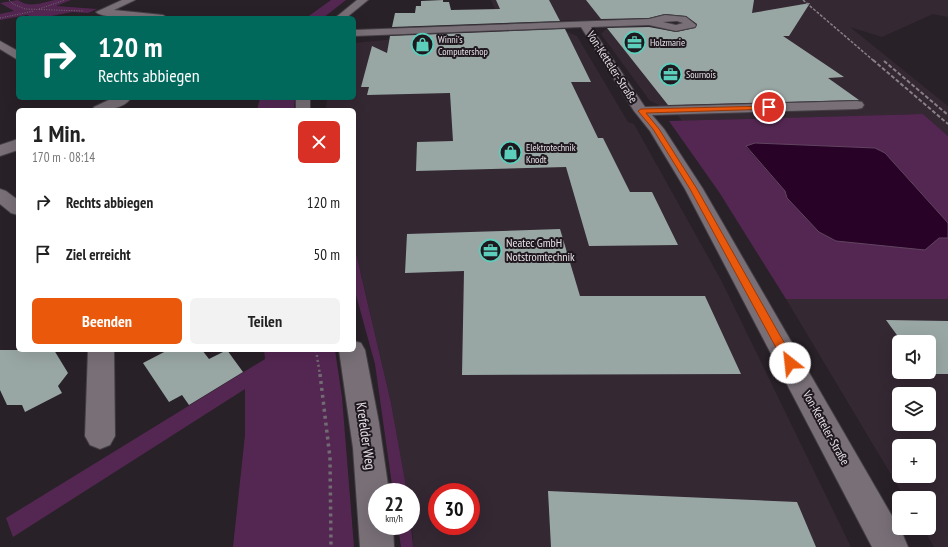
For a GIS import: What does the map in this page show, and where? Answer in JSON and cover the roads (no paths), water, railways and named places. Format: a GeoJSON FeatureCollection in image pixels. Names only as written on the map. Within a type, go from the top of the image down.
{"type":"FeatureCollection","features":[{"type":"Feature","properties":{"kind":"street"},"geometry":{"type":"LineString","coordinates":[[130,0],[101,12],[142,16]]}},
{"type":"Feature","properties":{"kind":"street"},"geometry":{"type":"LineString","coordinates":[[343,16],[363,0]]}},
{"type":"Feature","properties":{"kind":"street","name":"Von-Ketteler-Straße"},"geometry":{"type":"LineString","coordinates":[[356,33],[649,22]]}},
{"type":"Feature","properties":{"kind":"street","name":"Von-Ketteler-Straße"},"geometry":{"type":"LineString","coordinates":[[584,24],[641,111],[656,129],[694,189],[891,547]]}},
{"type":"Feature","properties":{"kind":"street"},"geometry":{"type":"LineString","coordinates":[[0,44],[16,55]]}},
{"type":"Feature","properties":{"kind":"street"},"geometry":{"type":"LineString","coordinates":[[112,104],[127,108]]}},
{"type":"Feature","properties":{"kind":"street"},"geometry":{"type":"LineString","coordinates":[[641,111],[857,105]]}},
{"type":"Feature","properties":{"kind":"street"},"geometry":{"type":"LineString","coordinates":[[0,195],[16,207]]}},
{"type":"Feature","properties":{"kind":"street"},"geometry":{"type":"LineString","coordinates":[[100,436],[101,352]]}},
{"type":"Feature","properties":{"kind":"street","name":"Krefelder Weg"},"geometry":{"type":"LineString","coordinates":[[352,352],[362,404],[376,508],[377,547]]}},
{"type":"Feature","properties":{"kind":"railway"},"geometry":{"type":"LineString","coordinates":[[803,0],[874,61]]}},
{"type":"Feature","properties":{"kind":"railway"},"geometry":{"type":"LineString","coordinates":[[873,60],[948,124]]}},
{"type":"Feature","properties":{"kind":"railway"},"geometry":{"type":"LineString","coordinates":[[884,61],[948,115]]}},
{"type":"Feature","properties":{"kind":"place","name":"Holzmarie"},"geometry":{"type":"Point","coordinates":[634,42]}},
{"type":"Feature","properties":{"kind":"place","name":"Winni's Computershop"},"geometry":{"type":"Point","coordinates":[423,45]}},
{"type":"Feature","properties":{"kind":"place","name":"Sournois"},"geometry":{"type":"Point","coordinates":[670,74]}},
{"type":"Feature","properties":{"kind":"place","name":"Elektrotechnik Knodt"},"geometry":{"type":"Point","coordinates":[510,153]}},
{"type":"Feature","properties":{"kind":"place","name":"Neatec GmbH Notstromtechnik"},"geometry":{"type":"Point","coordinates":[490,250]}}]}
